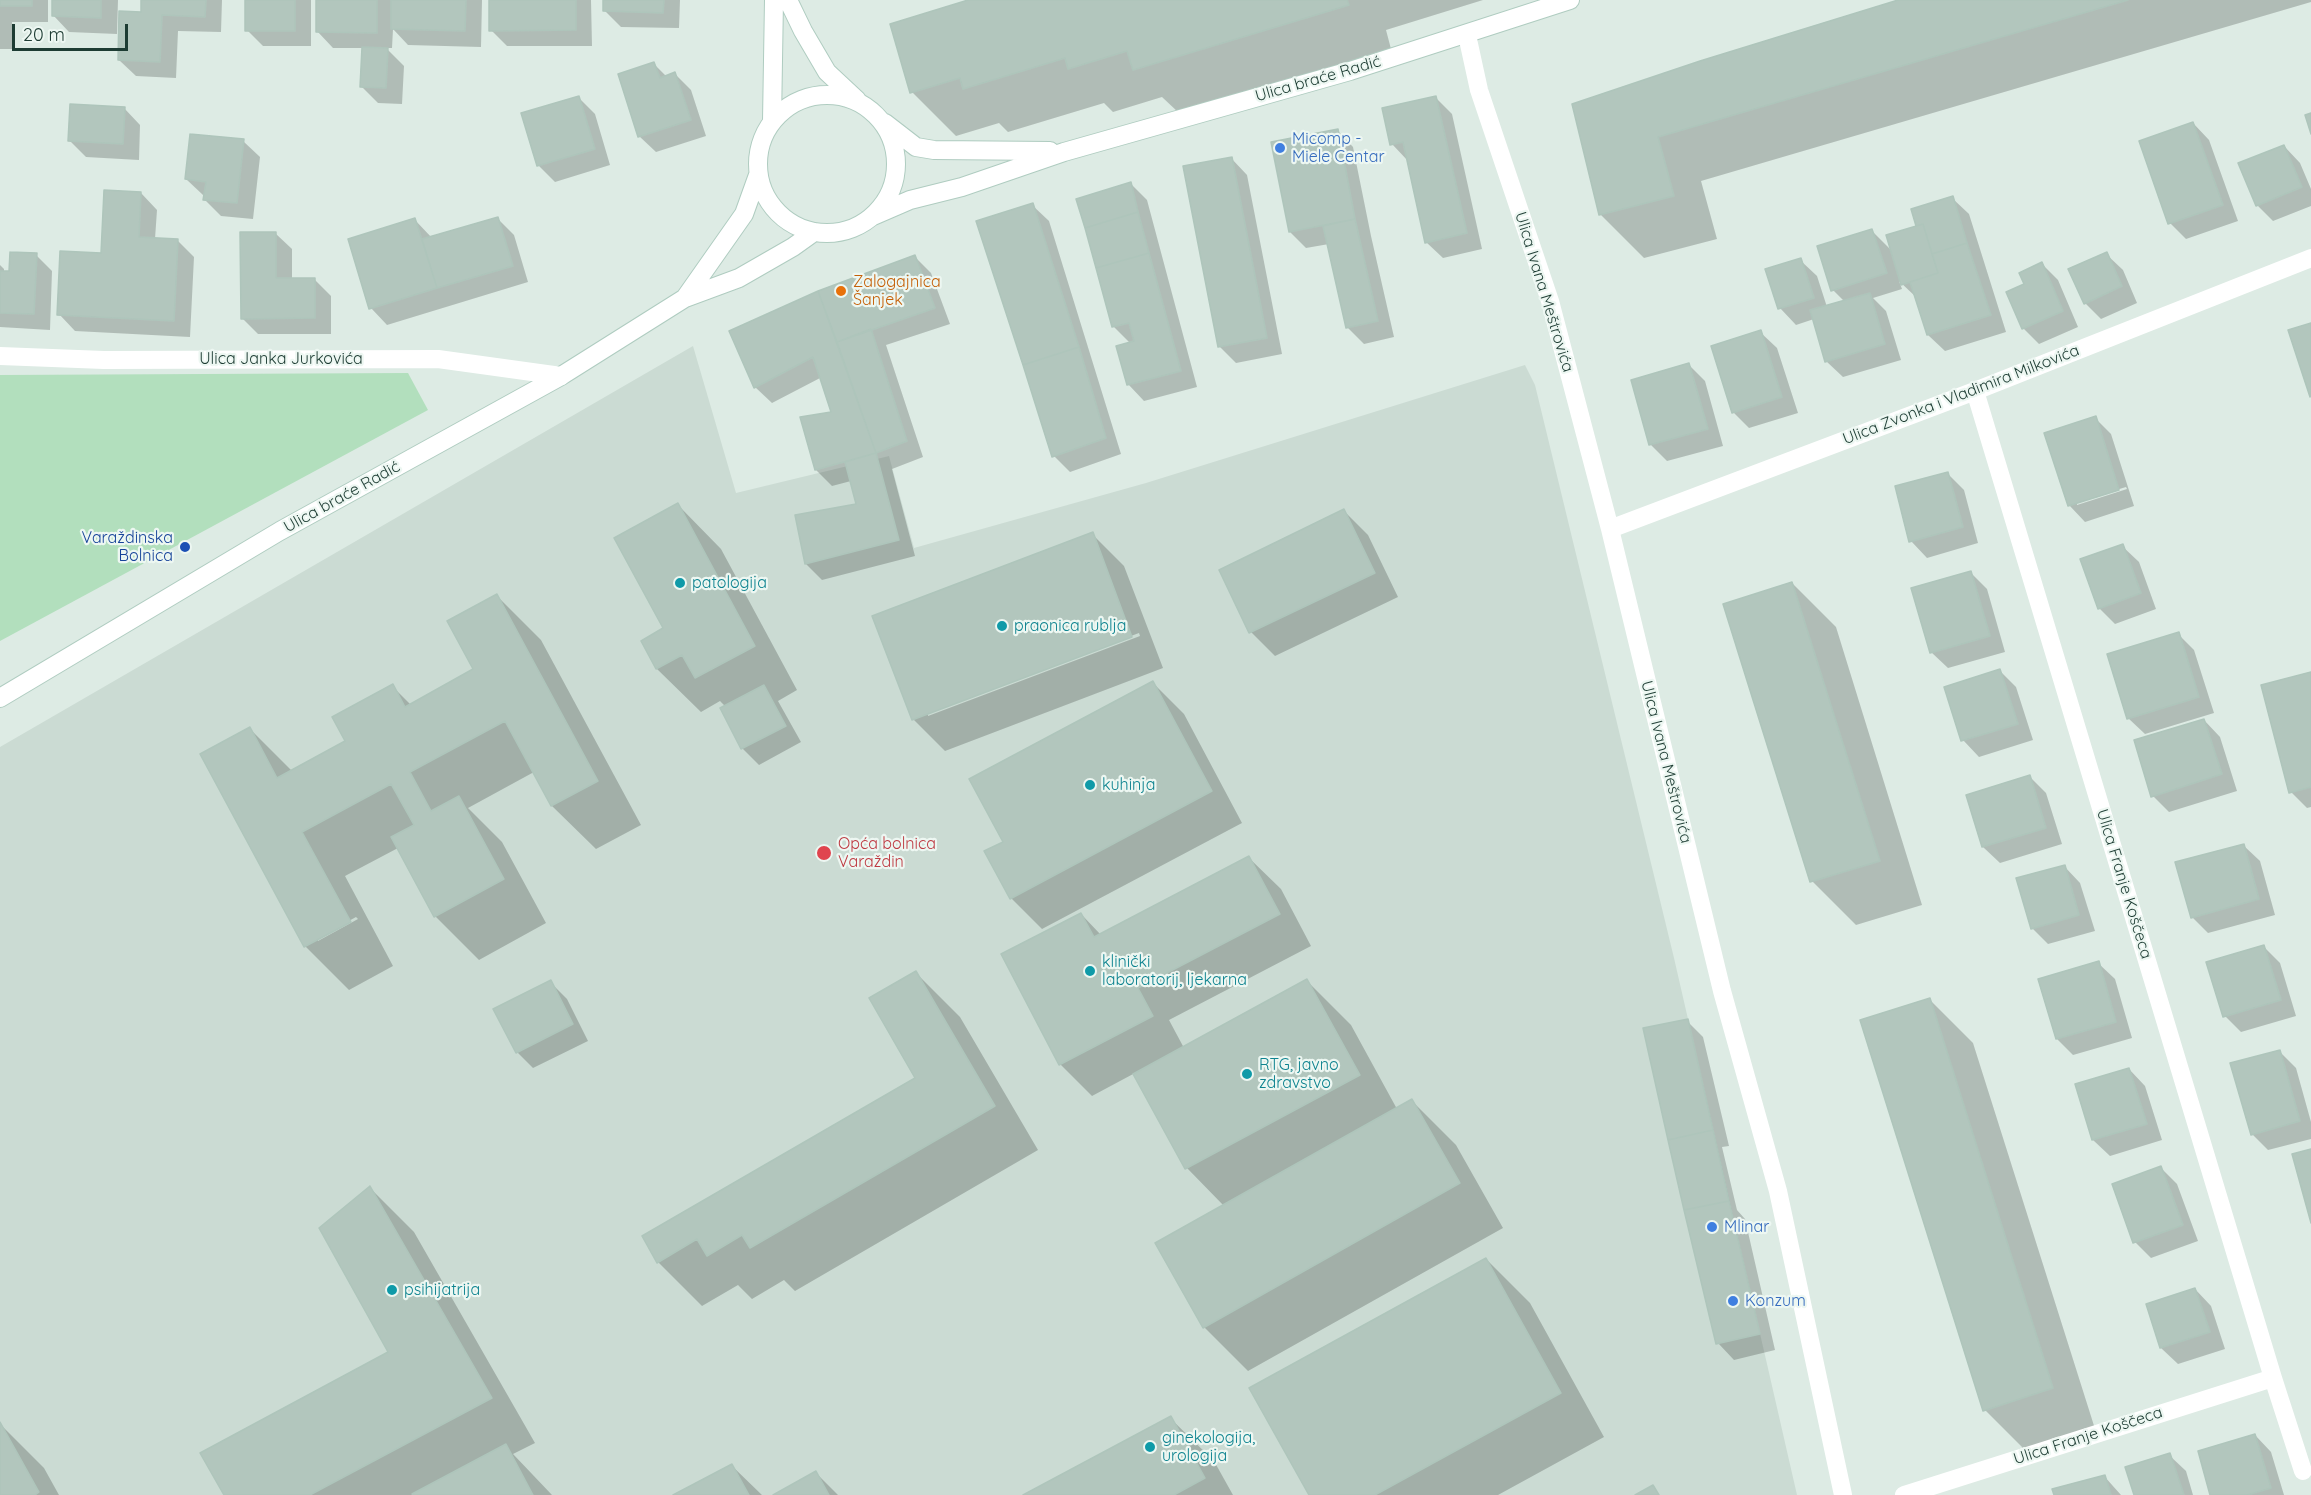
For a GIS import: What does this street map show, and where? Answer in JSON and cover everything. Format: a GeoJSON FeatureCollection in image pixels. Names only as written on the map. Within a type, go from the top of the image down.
{"type":"FeatureCollection","features":[{"type":"Feature","properties":{"kind":"street"},"geometry":{"type":"LineString","coordinates":[[772,121],[774,0]]}},
{"type":"Feature","properties":{"kind":"street"},"geometry":{"type":"LineString","coordinates":[[789,0],[803,31],[827,72],[878,117],[890,135],[896,157],[895,178],[887,199],[873,216],[855,228],[835,234],[814,232],[794,225],[777,212],[764,195],[758,175],[760,147],[764,133],[772,121],[787,108],[804,99],[823,95],[843,97],[861,103]]}},
{"type":"Feature","properties":{"kind":"street","name":"Ulica braće Radić"},"geometry":{"type":"LineString","coordinates":[[873,216],[910,200],[962,188],[1064,152],[1350,71],[1570,0]]}},
{"type":"Feature","properties":{"kind":"street","name":"Ulica Ivana Meštrovića"},"geometry":{"type":"LineString","coordinates":[[1467,34],[1479,90],[1550,301],[1610,529],[1722,991],[1778,1191],[1843,1495]]}},
{"type":"Feature","properties":{"kind":"street","name":"Ulica braće Radić"},"geometry":{"type":"LineString","coordinates":[[878,117],[916,147],[934,150],[1064,152]]}},
{"type":"Feature","properties":{"kind":"street","name":"Ulica braće Radić"},"geometry":{"type":"LineString","coordinates":[[685,298],[744,214],[758,175]]}},
{"type":"Feature","properties":{"kind":"street","name":"Ulica braće Radić"},"geometry":{"type":"LineString","coordinates":[[0,698],[280,531],[561,376],[685,298],[739,278],[793,247],[814,232]]}},
{"type":"Feature","properties":{"kind":"street","name":"Ulica Zvonka i Vladimira Milkovića"},"geometry":{"type":"LineString","coordinates":[[1610,529],[1975,391],[2311,258]]}},
{"type":"Feature","properties":{"kind":"street","name":"Ulica Janka Jurkovića"},"geometry":{"type":"LineString","coordinates":[[0,356],[104,360],[438,359],[561,376]]}},
{"type":"Feature","properties":{"kind":"street","name":"Ulica Franje Koščeca"},"geometry":{"type":"LineString","coordinates":[[1975,391],[2303,1471]]}},
{"type":"Feature","properties":{"kind":"street","name":"Ulica Franje Koščeca"},"geometry":{"type":"LineString","coordinates":[[1904,1495],[2273,1378]]}},
{"type":"Feature","properties":{"kind":"shaded area","name":"Opća bolnica Varaždin"},"geometry":{"type":"Polygon","coordinates":[[[693,346],[736,493],[889,456],[914,548],[1146,483],[1525,365],[1535,385],[1674,958],[1797,1495],[0,1495],[0,747],[693,346]]]}},
{"type":"Feature","properties":{"kind":"green space"},"geometry":{"type":"Polygon","coordinates":[[[408,373],[428,410],[0,641],[0,375],[408,373]]]}},
{"type":"Feature","properties":{"kind":"building"},"geometry":{"type":"Polygon","coordinates":[[[0,0],[32,0],[32,6],[0,6],[0,0]]]}},
{"type":"Feature","properties":{"kind":"building"},"geometry":{"type":"Polygon","coordinates":[[[52,0],[101,0],[101,18],[52,16],[52,0]]]}},
{"type":"Feature","properties":{"kind":"building"},"geometry":{"type":"Polygon","coordinates":[[[141,0],[206,0],[205,17],[162,15],[160,62],[118,60],[119,11],[141,12],[141,0]]]}},
{"type":"Feature","properties":{"kind":"building"},"geometry":{"type":"Polygon","coordinates":[[[245,0],[295,0],[295,31],[245,31],[245,0]]]}},
{"type":"Feature","properties":{"kind":"building"},"geometry":{"type":"Polygon","coordinates":[[[316,0],[377,0],[377,33],[316,32],[316,0]]]}},
{"type":"Feature","properties":{"kind":"building"},"geometry":{"type":"Polygon","coordinates":[[[391,0],[466,0],[465,31],[391,29],[391,0]]]}},
{"type":"Feature","properties":{"kind":"building"},"geometry":{"type":"Polygon","coordinates":[[[489,0],[576,0],[576,30],[489,31],[489,0]]]}},
{"type":"Feature","properties":{"kind":"building"},"geometry":{"type":"Polygon","coordinates":[[[603,0],[664,0],[663,13],[603,11],[603,0]]]}},
{"type":"Feature","properties":{"kind":"building"},"geometry":{"type":"Polygon","coordinates":[[[968,0],[1347,0],[1349,5],[1133,70],[1127,51],[1068,69],[1065,58],[963,89],[960,78],[910,93],[890,24],[968,0]]]}},
{"type":"Feature","properties":{"kind":"building"},"geometry":{"type":"Polygon","coordinates":[[[1898,0],[2128,0],[1658,137],[1674,196],[1599,215],[1572,104],[1700,61],[1898,0]]]}},
{"type":"Feature","properties":{"kind":"building"},"geometry":{"type":"Polygon","coordinates":[[[362,47],[388,48],[386,88],[360,87],[362,47]]]}},
{"type":"Feature","properties":{"kind":"building"},"geometry":{"type":"Polygon","coordinates":[[[654,62],[660,78],[675,72],[691,120],[638,137],[618,74],[654,62]]]}},
{"type":"Feature","properties":{"kind":"building"},"geometry":{"type":"Polygon","coordinates":[[[579,96],[595,149],[537,166],[521,113],[579,96]]]}},
{"type":"Feature","properties":{"kind":"building"},"geometry":{"type":"Polygon","coordinates":[[[1436,96],[1467,233],[1425,243],[1403,142],[1390,145],[1382,108],[1436,96]]]}},
{"type":"Feature","properties":{"kind":"building"},"geometry":{"type":"Polygon","coordinates":[[[70,104],[125,107],[123,144],[68,141],[70,104]]]}},
{"type":"Feature","properties":{"kind":"building"},"geometry":{"type":"Polygon","coordinates":[[[2311,113],[2311,134],[2305,115],[2311,113]]]}},
{"type":"Feature","properties":{"kind":"building"},"geometry":{"type":"Polygon","coordinates":[[[2193,122],[2223,205],[2168,224],[2139,141],[2193,122]]]}},
{"type":"Feature","properties":{"kind":"building"},"geometry":{"type":"Polygon","coordinates":[[[1338,129],[1355,219],[1289,232],[1271,142],[1338,129]]]}},
{"type":"Feature","properties":{"kind":"building"},"geometry":{"type":"Polygon","coordinates":[[[190,134],[244,139],[237,203],[203,200],[206,182],[185,179],[190,134]]]}},
{"type":"Feature","properties":{"kind":"building"},"geometry":{"type":"Polygon","coordinates":[[[2284,145],[2302,187],[2256,206],[2238,163],[2284,145]]]}},
{"type":"Feature","properties":{"kind":"building"},"geometry":{"type":"Polygon","coordinates":[[[1232,157],[1267,338],[1218,347],[1183,166],[1232,157]]]}},
{"type":"Feature","properties":{"kind":"building"},"geometry":{"type":"Polygon","coordinates":[[[1131,182],[1138,212],[1085,228],[1076,199],[1131,182]]]}},
{"type":"Feature","properties":{"kind":"building"},"geometry":{"type":"Polygon","coordinates":[[[104,190],[141,192],[139,237],[178,239],[174,321],[57,315],[60,251],[101,253],[104,190]]]}},
{"type":"Feature","properties":{"kind":"building"},"geometry":{"type":"Polygon","coordinates":[[[1953,196],[1967,243],[1932,254],[1923,224],[1916,226],[1911,209],[1953,196]]]}},
{"type":"Feature","properties":{"kind":"building"},"geometry":{"type":"Polygon","coordinates":[[[1033,203],[1079,347],[1023,365],[976,221],[1033,203]]]}},
{"type":"Feature","properties":{"kind":"building"},"geometry":{"type":"Polygon","coordinates":[[[1138,212],[1149,253],[1096,268],[1085,228],[1138,212]]]}},
{"type":"Feature","properties":{"kind":"building"},"geometry":{"type":"Polygon","coordinates":[[[498,217],[513,266],[437,288],[422,239],[498,217]]]}},
{"type":"Feature","properties":{"kind":"building"},"geometry":{"type":"Polygon","coordinates":[[[415,218],[437,288],[369,309],[348,239],[415,218]]]}},
{"type":"Feature","properties":{"kind":"building"},"geometry":{"type":"Polygon","coordinates":[[[1355,219],[1378,321],[1346,328],[1323,226],[1355,219]]]}},
{"type":"Feature","properties":{"kind":"building"},"geometry":{"type":"Polygon","coordinates":[[[1923,224],[1938,273],[1901,285],[1886,235],[1923,224]]]}},
{"type":"Feature","properties":{"kind":"building"},"geometry":{"type":"Polygon","coordinates":[[[1872,229],[1887,273],[1831,291],[1817,246],[1872,229]]]}},
{"type":"Feature","properties":{"kind":"building"},"geometry":{"type":"Polygon","coordinates":[[[240,232],[276,232],[276,278],[315,278],[315,318],[241,319],[240,232]]]}},
{"type":"Feature","properties":{"kind":"building"},"geometry":{"type":"Polygon","coordinates":[[[1967,243],[1991,315],[1927,335],[1910,282],[1938,273],[1932,254],[1967,243]]]}},
{"type":"Feature","properties":{"kind":"building"},"geometry":{"type":"Polygon","coordinates":[[[10,252],[37,253],[34,314],[0,313],[0,271],[9,271],[10,252]]]}},
{"type":"Feature","properties":{"kind":"building"},"geometry":{"type":"Polygon","coordinates":[[[2107,252],[2122,286],[2084,304],[2068,269],[2107,252]]]}},
{"type":"Feature","properties":{"kind":"building"},"geometry":{"type":"Polygon","coordinates":[[[1149,253],[1181,371],[1127,385],[1116,346],[1134,341],[1129,323],[1112,327],[1096,268],[1149,253]]]}},
{"type":"Feature","properties":{"kind":"building"},"geometry":{"type":"Polygon","coordinates":[[[915,255],[935,308],[837,342],[818,291],[915,255]]]}},
{"type":"Feature","properties":{"kind":"building"},"geometry":{"type":"Polygon","coordinates":[[[1801,258],[1814,298],[1778,309],[1765,269],[1801,258]]]}},
{"type":"Feature","properties":{"kind":"building"},"geometry":{"type":"Polygon","coordinates":[[[2042,262],[2063,311],[2022,329],[2006,292],[2024,284],[2019,273],[2042,262]]]}},
{"type":"Feature","properties":{"kind":"building"},"geometry":{"type":"Polygon","coordinates":[[[818,291],[876,453],[815,470],[800,417],[831,412],[813,357],[754,388],[729,331],[818,291]]]}},
{"type":"Feature","properties":{"kind":"building"},"geometry":{"type":"Polygon","coordinates":[[[1870,293],[1885,344],[1825,362],[1810,310],[1870,293]]]}},
{"type":"Feature","properties":{"kind":"building"},"geometry":{"type":"Polygon","coordinates":[[[2311,323],[2311,396],[2310,397],[2288,330],[2311,323]]]}},
{"type":"Feature","properties":{"kind":"building"},"geometry":{"type":"Polygon","coordinates":[[[871,329],[907,441],[876,453],[837,342],[871,329]]]}},
{"type":"Feature","properties":{"kind":"building"},"geometry":{"type":"Polygon","coordinates":[[[1761,330],[1782,397],[1732,413],[1711,346],[1761,330]]]}},
{"type":"Feature","properties":{"kind":"building"},"geometry":{"type":"Polygon","coordinates":[[[1079,347],[1106,438],[1052,457],[1023,365],[1079,347]]]}},
{"type":"Feature","properties":{"kind":"building"},"geometry":{"type":"Polygon","coordinates":[[[1689,363],[1708,429],[1649,445],[1631,380],[1689,363]]]}},
{"type":"Feature","properties":{"kind":"building"},"geometry":{"type":"Polygon","coordinates":[[[2096,416],[2119,490],[2068,506],[2044,433],[2096,416]]]}},
{"type":"Feature","properties":{"kind":"building"},"geometry":{"type":"Polygon","coordinates":[[[876,453],[899,540],[805,564],[795,515],[856,504],[845,462],[876,453]]]}},
{"type":"Feature","properties":{"kind":"building"},"geometry":{"type":"Polygon","coordinates":[[[1948,472],[1963,527],[1909,542],[1895,486],[1948,472]]]}},
{"type":"Feature","properties":{"kind":"building","name":"patologija"},"geometry":{"type":"Polygon","coordinates":[[[678,503],[755,646],[695,678],[682,655],[656,669],[641,641],[663,628],[614,538],[678,503]]]}},
{"type":"Feature","properties":{"kind":"building"},"geometry":{"type":"Polygon","coordinates":[[[1344,509],[1375,573],[1249,633],[1219,570],[1344,509]]]}},
{"type":"Feature","properties":{"kind":"building","name":"praonica rublja"},"geometry":{"type":"Polygon","coordinates":[[[1093,532],[1132,637],[912,720],[872,616],[1093,532]]]}},
{"type":"Feature","properties":{"kind":"building"},"geometry":{"type":"Polygon","coordinates":[[[2123,544],[2141,593],[2098,609],[2080,559],[2123,544]]]}},
{"type":"Feature","properties":{"kind":"building"},"geometry":{"type":"Polygon","coordinates":[[[1971,571],[1990,636],[1930,653],[1911,588],[1971,571]]]}},
{"type":"Feature","properties":{"kind":"building"},"geometry":{"type":"Polygon","coordinates":[[[1792,582],[1880,861],[1810,882],[1723,604],[1792,582]]]}},
{"type":"Feature","properties":{"kind":"building"},"geometry":{"type":"Polygon","coordinates":[[[497,594],[598,781],[551,806],[505,721],[410,772],[431,811],[459,796],[504,879],[434,917],[391,837],[414,825],[391,784],[302,832],[351,922],[304,947],[200,754],[250,727],[277,778],[345,741],[332,717],[393,684],[405,707],[473,669],[447,621],[497,594]]]}},
{"type":"Feature","properties":{"kind":"building"},"geometry":{"type":"Polygon","coordinates":[[[2179,632],[2199,697],[2127,719],[2107,654],[2179,632]]]}},
{"type":"Feature","properties":{"kind":"building"},"geometry":{"type":"Polygon","coordinates":[[[2000,669],[2018,724],[1961,741],[1944,687],[2000,669]]]}},
{"type":"Feature","properties":{"kind":"building"},"geometry":{"type":"Polygon","coordinates":[[[2311,672],[2311,787],[2289,793],[2261,685],[2311,672]]]}},
{"type":"Feature","properties":{"kind":"building","name":"kuhinja"},"geometry":{"type":"Polygon","coordinates":[[[1153,681],[1212,791],[1010,899],[984,851],[1003,842],[969,779],[1153,681]]]}},
{"type":"Feature","properties":{"kind":"building"},"geometry":{"type":"Polygon","coordinates":[[[764,685],[786,726],[741,749],[720,708],[764,685]]]}},
{"type":"Feature","properties":{"kind":"building"},"geometry":{"type":"Polygon","coordinates":[[[2204,719],[2222,774],[2151,797],[2134,740],[2204,719]]]}},
{"type":"Feature","properties":{"kind":"building"},"geometry":{"type":"Polygon","coordinates":[[[2030,775],[2046,828],[1982,847],[1966,795],[2030,775]]]}},
{"type":"Feature","properties":{"kind":"building"},"geometry":{"type":"Polygon","coordinates":[[[2244,844],[2259,899],[2191,918],[2175,862],[2244,844]]]}},
{"type":"Feature","properties":{"kind":"building","name":"klinički laboratorij, ljekarna"},"geometry":{"type":"Polygon","coordinates":[[[1249,856],[1280,914],[1138,988],[1153,1016],[1059,1065],[1001,954],[1081,913],[1094,937],[1249,856]]]}},
{"type":"Feature","properties":{"kind":"building"},"geometry":{"type":"Polygon","coordinates":[[[2065,865],[2079,915],[2031,929],[2016,878],[2065,865]]]}},
{"type":"Feature","properties":{"kind":"building"},"geometry":{"type":"Polygon","coordinates":[[[2264,945],[2281,1000],[2223,1017],[2206,962],[2264,945]]]}},
{"type":"Feature","properties":{"kind":"building"},"geometry":{"type":"Polygon","coordinates":[[[2099,961],[2116,1022],[2056,1039],[2038,979],[2099,961]]]}},
{"type":"Feature","properties":{"kind":"building"},"geometry":{"type":"Polygon","coordinates":[[[916,971],[995,1106],[750,1248],[742,1235],[707,1256],[697,1239],[657,1263],[642,1236],[915,1078],[869,998],[916,971]]]}},
{"type":"Feature","properties":{"kind":"building","name":"RTG, javno zdravstvo"},"geometry":{"type":"Polygon","coordinates":[[[1307,979],[1360,1075],[1185,1169],[1133,1074],[1307,979]]]}},
{"type":"Feature","properties":{"kind":"building"},"geometry":{"type":"Polygon","coordinates":[[[551,980],[573,1024],[516,1053],[493,1009],[551,980]]]}},
{"type":"Feature","properties":{"kind":"building"},"geometry":{"type":"Polygon","coordinates":[[[1930,998],[2053,1388],[1983,1411],[1860,1020],[1930,998]]]}},
{"type":"Feature","properties":{"kind":"building"},"geometry":{"type":"Polygon","coordinates":[[[1688,1019],[1713,1130],[1668,1140],[1643,1028],[1688,1019]]]}},
{"type":"Feature","properties":{"kind":"building"},"geometry":{"type":"Polygon","coordinates":[[[2280,1050],[2300,1121],[2251,1135],[2230,1063],[2280,1050]]]}},
{"type":"Feature","properties":{"kind":"building"},"geometry":{"type":"Polygon","coordinates":[[[2129,1068],[2147,1124],[2092,1140],[2075,1084],[2129,1068]]]}},
{"type":"Feature","properties":{"kind":"building"},"geometry":{"type":"Polygon","coordinates":[[[1412,1099],[1460,1183],[1203,1328],[1155,1243],[1412,1099]]]}},
{"type":"Feature","properties":{"kind":"building"},"geometry":{"type":"Polygon","coordinates":[[[1713,1130],[1729,1201],[1684,1210],[1668,1140],[1713,1130]]]}},
{"type":"Feature","properties":{"kind":"building"},"geometry":{"type":"Polygon","coordinates":[[[2311,1149],[2311,1223],[2292,1154],[2311,1149]]]}},
{"type":"Feature","properties":{"kind":"building"},"geometry":{"type":"Polygon","coordinates":[[[2161,1166],[2183,1225],[2133,1243],[2112,1184],[2161,1166]]]}},
{"type":"Feature","properties":{"kind":"building","name":"psihijatrija"},"geometry":{"type":"Polygon","coordinates":[[[370,1186],[492,1398],[310,1495],[224,1495],[200,1453],[388,1352],[319,1228],[370,1186]]]}},
{"type":"Feature","properties":{"kind":"building"},"geometry":{"type":"Polygon","coordinates":[[[1729,1201],[1760,1334],[1716,1344],[1684,1210],[1729,1201]]]}},
{"type":"Feature","properties":{"kind":"building"},"geometry":{"type":"Polygon","coordinates":[[[1486,1258],[1561,1393],[1375,1495],[1309,1495],[1249,1388],[1486,1258]]]}},
{"type":"Feature","properties":{"kind":"building"},"geometry":{"type":"Polygon","coordinates":[[[2195,1288],[2210,1332],[2160,1348],[2146,1304],[2195,1288]]]}},
{"type":"Feature","properties":{"kind":"building","name":"ginekologija, urologija"},"geometry":{"type":"Polygon","coordinates":[[[1171,1416],[1205,1478],[1174,1495],[1023,1495],[1171,1416]]]}},
{"type":"Feature","properties":{"kind":"building"},"geometry":{"type":"Polygon","coordinates":[[[0,1422],[39,1492],[35,1495],[0,1495],[0,1422]]]}},
{"type":"Feature","properties":{"kind":"building"},"geometry":{"type":"Polygon","coordinates":[[[2255,1434],[2271,1488],[2247,1495],[2210,1495],[2198,1451],[2255,1434]]]}},
{"type":"Feature","properties":{"kind":"building"},"geometry":{"type":"Polygon","coordinates":[[[506,1444],[533,1495],[412,1494],[506,1444]]]}},
{"type":"Feature","properties":{"kind":"building"},"geometry":{"type":"Polygon","coordinates":[[[2170,1453],[2184,1495],[2134,1495],[2125,1467],[2170,1453]]]}},
{"type":"Feature","properties":{"kind":"building"},"geometry":{"type":"Polygon","coordinates":[[[732,1464],[749,1495],[673,1495],[732,1464]]]}},
{"type":"Feature","properties":{"kind":"building"},"geometry":{"type":"Polygon","coordinates":[[[816,1471],[829,1495],[773,1495],[816,1471]]]}},
{"type":"Feature","properties":{"kind":"building"},"geometry":{"type":"Polygon","coordinates":[[[2105,1475],[2111,1495],[2054,1495],[2052,1489],[2105,1475]]]}},
{"type":"Feature","properties":{"kind":"building"},"geometry":{"type":"Polygon","coordinates":[[[1653,1485],[1659,1495],[1635,1495],[1653,1485]]]}},
{"type":"Feature","properties":{"kind":"place","name":"Micomp - Miele Centar"},"geometry":{"type":"Point","coordinates":[1280,148]}},
{"type":"Feature","properties":{"kind":"place","name":"Zalogajnica Šanjek"},"geometry":{"type":"Point","coordinates":[841,291]}},
{"type":"Feature","properties":{"kind":"place","name":"Varaždinska Bolnica"},"geometry":{"type":"Point","coordinates":[185,547]}},
{"type":"Feature","properties":{"kind":"place","name":"patologija"},"geometry":{"type":"Point","coordinates":[680,583]}},
{"type":"Feature","properties":{"kind":"place","name":"praonica rublja"},"geometry":{"type":"Point","coordinates":[1002,626]}},
{"type":"Feature","properties":{"kind":"place","name":"kuhinja"},"geometry":{"type":"Point","coordinates":[1090,785]}},
{"type":"Feature","properties":{"kind":"place","name":"Opća bolnica Varaždin"},"geometry":{"type":"Point","coordinates":[824,853]}},
{"type":"Feature","properties":{"kind":"place","name":"klinički laboratorij, ljekarna"},"geometry":{"type":"Point","coordinates":[1090,971]}},
{"type":"Feature","properties":{"kind":"place","name":"RTG, javno zdravstvo"},"geometry":{"type":"Point","coordinates":[1247,1074]}},
{"type":"Feature","properties":{"kind":"place","name":"Mlinar"},"geometry":{"type":"Point","coordinates":[1712,1227]}},
{"type":"Feature","properties":{"kind":"place","name":"psihijatrija"},"geometry":{"type":"Point","coordinates":[392,1290]}},
{"type":"Feature","properties":{"kind":"place","name":"Konzum"},"geometry":{"type":"Point","coordinates":[1733,1301]}},
{"type":"Feature","properties":{"kind":"place","name":"ginekologija, urologija"},"geometry":{"type":"Point","coordinates":[1150,1447]}}]}
